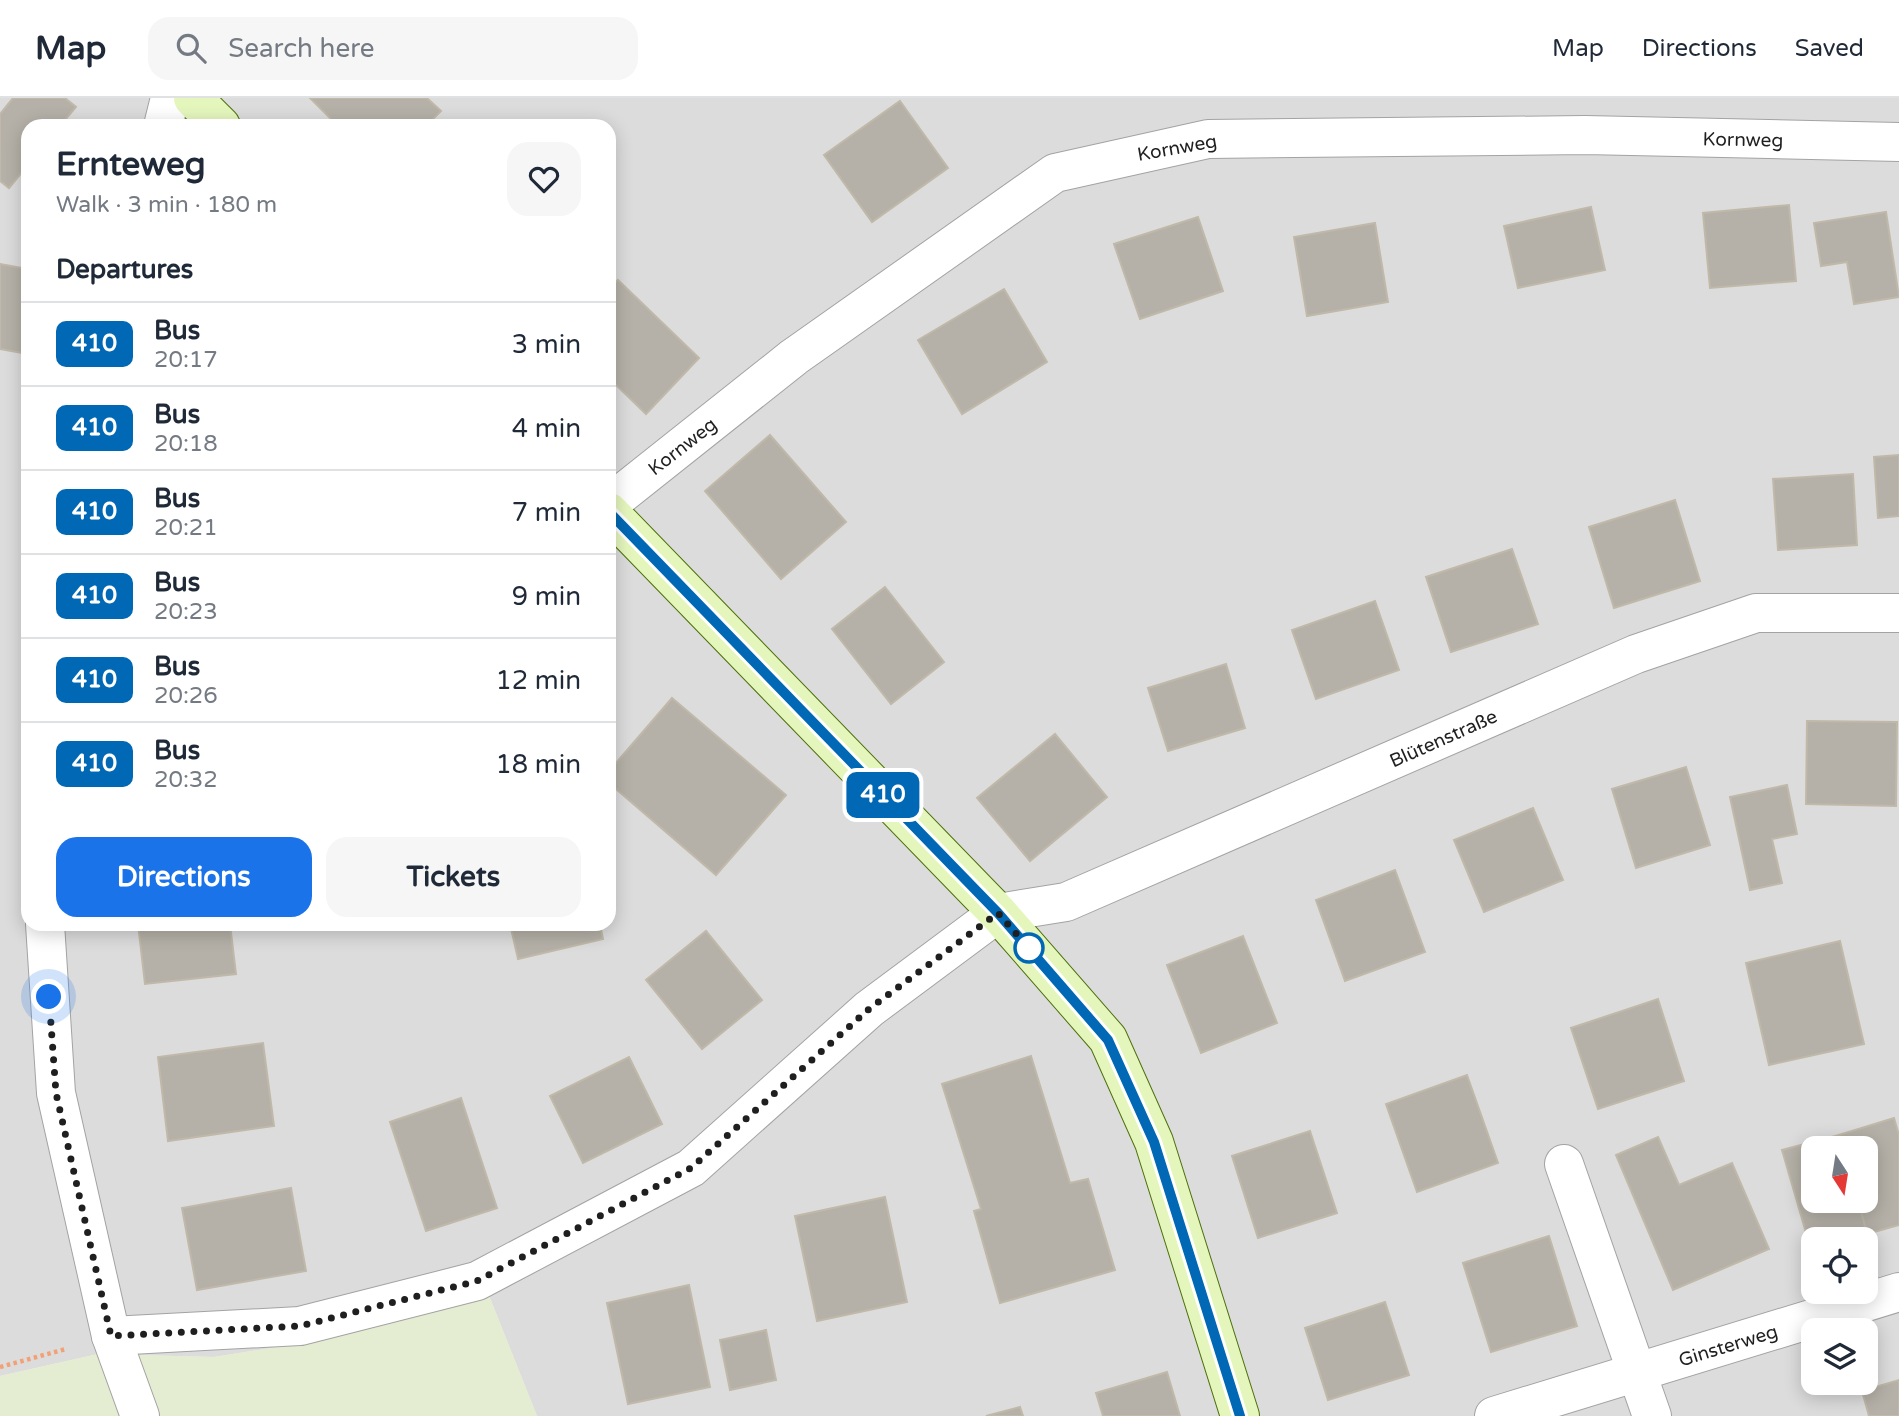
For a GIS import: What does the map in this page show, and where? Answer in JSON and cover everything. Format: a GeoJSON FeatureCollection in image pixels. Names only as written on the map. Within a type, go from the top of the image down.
{"type":"FeatureCollection","features":[{"type":"Feature","properties":{"kind":"street"},"geometry":{"type":"LineString","coordinates":[[165,119],[170,98]]}},
{"type":"Feature","properties":{"kind":"street"},"geometry":{"type":"LineString","coordinates":[[193,98],[214,119]]}},
{"type":"Feature","properties":{"kind":"street","name":"Kornweg"},"geometry":{"type":"LineString","coordinates":[[616,498],[794,357],[1055,173],[1208,139],[1585,135],[1899,142]]}},
{"type":"Feature","properties":{"kind":"street"},"geometry":{"type":"LineString","coordinates":[[616,519],[998,913],[1108,1040],[1154,1142],[1240,1416]]}},
{"type":"Feature","properties":{"kind":"street","name":"Blütenstraße"},"geometry":{"type":"LineString","coordinates":[[998,913],[1066,902],[1636,654],[1756,613],[1899,613]]}},
{"type":"Feature","properties":{"kind":"street"},"geometry":{"type":"LineString","coordinates":[[111,1336],[300,1326],[477,1281],[691,1168],[869,1009],[998,913]]}},
{"type":"Feature","properties":{"kind":"street"},"geometry":{"type":"LineString","coordinates":[[45,931],[56,1093],[111,1336],[140,1416]]}},
{"type":"Feature","properties":{"kind":"street"},"geometry":{"type":"LineString","coordinates":[[1564,1164],[1652,1416]]}},
{"type":"Feature","properties":{"kind":"street","name":"Ginsterweg"},"geometry":{"type":"LineString","coordinates":[[1494,1416],[1899,1292]]}},
{"type":"Feature","properties":{"kind":"path"},"geometry":{"type":"LineString","coordinates":[[0,1367],[111,1336]]}},
{"type":"Feature","properties":{"kind":"shaded area"},"geometry":{"type":"Polygon","coordinates":[[[0,98],[1899,98],[1899,1416],[537,1416],[488,1293],[315,1341],[214,1357],[98,1354],[0,1376],[0,98]]]}},
{"type":"Feature","properties":{"kind":"green space"},"geometry":{"type":"Polygon","coordinates":[[[488,1293],[537,1416],[0,1416],[0,1376],[98,1354],[214,1357],[315,1341],[488,1293]]]}},
{"type":"Feature","properties":{"kind":"building"},"geometry":{"type":"Polygon","coordinates":[[[13,98],[65,98],[76,107],[66,119],[21,119],[21,173],[9,188],[0,181],[0,114],[13,98]]]}},
{"type":"Feature","properties":{"kind":"building"},"geometry":{"type":"Polygon","coordinates":[[[310,98],[427,98],[441,111],[433,119],[331,119],[310,98]]]}},
{"type":"Feature","properties":{"kind":"building"},"geometry":{"type":"Polygon","coordinates":[[[900,101],[948,168],[872,222],[824,155],[900,101]]]}},
{"type":"Feature","properties":{"kind":"building"},"geometry":{"type":"Polygon","coordinates":[[[1789,205],[1796,281],[1710,288],[1703,213],[1789,205]]]}},
{"type":"Feature","properties":{"kind":"building"},"geometry":{"type":"Polygon","coordinates":[[[1591,207],[1605,270],[1518,288],[1504,226],[1591,207]]]}},
{"type":"Feature","properties":{"kind":"building"},"geometry":{"type":"Polygon","coordinates":[[[1886,212],[1899,297],[1854,304],[1847,262],[1821,266],[1814,223],[1886,212]]]}},
{"type":"Feature","properties":{"kind":"building"},"geometry":{"type":"Polygon","coordinates":[[[1198,217],[1223,291],[1140,319],[1114,244],[1198,217]]]}},
{"type":"Feature","properties":{"kind":"building"},"geometry":{"type":"Polygon","coordinates":[[[1375,223],[1388,302],[1307,316],[1294,237],[1375,223]]]}},
{"type":"Feature","properties":{"kind":"building"},"geometry":{"type":"Polygon","coordinates":[[[0,264],[21,268],[21,353],[0,349],[0,264]]]}},
{"type":"Feature","properties":{"kind":"building"},"geometry":{"type":"Polygon","coordinates":[[[618,280],[699,358],[646,414],[616,385],[618,280]]]}},
{"type":"Feature","properties":{"kind":"building"},"geometry":{"type":"Polygon","coordinates":[[[1004,289],[1047,362],[962,414],[918,340],[1004,289]]]}},
{"type":"Feature","properties":{"kind":"building"},"geometry":{"type":"Polygon","coordinates":[[[770,435],[846,522],[781,579],[705,491],[770,435]]]}},
{"type":"Feature","properties":{"kind":"building"},"geometry":{"type":"Polygon","coordinates":[[[1899,455],[1899,516],[1878,518],[1874,457],[1899,455]]]}},
{"type":"Feature","properties":{"kind":"building"},"geometry":{"type":"Polygon","coordinates":[[[1853,474],[1857,545],[1778,550],[1773,479],[1853,474]]]}},
{"type":"Feature","properties":{"kind":"building"},"geometry":{"type":"Polygon","coordinates":[[[1675,500],[1700,581],[1614,608],[1589,527],[1675,500]]]}},
{"type":"Feature","properties":{"kind":"building"},"geometry":{"type":"Polygon","coordinates":[[[1512,549],[1538,624],[1451,652],[1426,577],[1512,549]]]}},
{"type":"Feature","properties":{"kind":"building"},"geometry":{"type":"Polygon","coordinates":[[[885,587],[944,662],[891,704],[832,629],[885,587]]]}},
{"type":"Feature","properties":{"kind":"building"},"geometry":{"type":"Polygon","coordinates":[[[1375,601],[1399,670],[1316,699],[1292,630],[1375,601]]]}},
{"type":"Feature","properties":{"kind":"building"},"geometry":{"type":"Polygon","coordinates":[[[1226,664],[1245,728],[1168,751],[1148,688],[1226,664]]]}},
{"type":"Feature","properties":{"kind":"building"},"geometry":{"type":"Polygon","coordinates":[[[672,698],[786,795],[716,875],[616,789],[616,763],[672,698]]]}},
{"type":"Feature","properties":{"kind":"building"},"geometry":{"type":"Polygon","coordinates":[[[1807,721],[1897,722],[1896,806],[1806,804],[1807,721]]]}},
{"type":"Feature","properties":{"kind":"building"},"geometry":{"type":"Polygon","coordinates":[[[1055,734],[1107,797],[1030,861],[977,798],[1055,734]]]}},
{"type":"Feature","properties":{"kind":"building"},"geometry":{"type":"Polygon","coordinates":[[[1686,767],[1710,845],[1636,868],[1612,789],[1686,767]]]}},
{"type":"Feature","properties":{"kind":"building"},"geometry":{"type":"Polygon","coordinates":[[[1787,785],[1797,834],[1772,839],[1782,883],[1750,890],[1730,797],[1787,785]]]}},
{"type":"Feature","properties":{"kind":"building"},"geometry":{"type":"Polygon","coordinates":[[[1533,808],[1563,880],[1484,912],[1454,840],[1533,808]]]}},
{"type":"Feature","properties":{"kind":"building"},"geometry":{"type":"Polygon","coordinates":[[[1395,870],[1425,952],[1345,981],[1316,900],[1395,870]]]}},
{"type":"Feature","properties":{"kind":"building"},"geometry":{"type":"Polygon","coordinates":[[[139,931],[231,931],[236,974],[145,984],[139,931]]]}},
{"type":"Feature","properties":{"kind":"building"},"geometry":{"type":"Polygon","coordinates":[[[512,931],[601,931],[603,939],[518,959],[512,931]]]}},
{"type":"Feature","properties":{"kind":"building"},"geometry":{"type":"Polygon","coordinates":[[[706,931],[762,1000],[702,1049],[646,980],[706,931]]]}},
{"type":"Feature","properties":{"kind":"building"},"geometry":{"type":"Polygon","coordinates":[[[1243,936],[1277,1023],[1201,1053],[1167,965],[1243,936]]]}},
{"type":"Feature","properties":{"kind":"building"},"geometry":{"type":"Polygon","coordinates":[[[1840,941],[1864,1044],[1769,1065],[1746,963],[1840,941]]]}},
{"type":"Feature","properties":{"kind":"building"},"geometry":{"type":"Polygon","coordinates":[[[1658,999],[1684,1081],[1598,1109],[1571,1028],[1658,999]]]}},
{"type":"Feature","properties":{"kind":"building"},"geometry":{"type":"Polygon","coordinates":[[[263,1043],[274,1126],[168,1141],[158,1057],[263,1043]]]}},
{"type":"Feature","properties":{"kind":"building"},"geometry":{"type":"Polygon","coordinates":[[[1031,1056],[1070,1183],[1088,1179],[1115,1270],[1000,1303],[974,1211],[981,1209],[942,1084],[1031,1056]]]}},
{"type":"Feature","properties":{"kind":"building"},"geometry":{"type":"Polygon","coordinates":[[[629,1057],[662,1124],[583,1163],[550,1096],[629,1057]]]}},
{"type":"Feature","properties":{"kind":"building"},"geometry":{"type":"Polygon","coordinates":[[[1467,1075],[1498,1163],[1417,1192],[1386,1104],[1467,1075]]]}},
{"type":"Feature","properties":{"kind":"building"},"geometry":{"type":"Polygon","coordinates":[[[461,1098],[497,1208],[426,1231],[390,1122],[461,1098]]]}},
{"type":"Feature","properties":{"kind":"building"},"geometry":{"type":"Polygon","coordinates":[[[1894,1118],[1899,1135],[1899,1225],[1878,1231],[1878,1227],[1865,1227],[1861,1213],[1878,1213],[1878,1136],[1839,1135],[1894,1118]]]}},
{"type":"Feature","properties":{"kind":"building"},"geometry":{"type":"Polygon","coordinates":[[[1310,1131],[1337,1213],[1258,1238],[1232,1156],[1310,1131]]]}},
{"type":"Feature","properties":{"kind":"building"},"geometry":{"type":"Polygon","coordinates":[[[1658,1137],[1679,1185],[1732,1163],[1769,1249],[1673,1290],[1616,1155],[1658,1137]]]}},
{"type":"Feature","properties":{"kind":"building"},"geometry":{"type":"Polygon","coordinates":[[[1801,1145],[1801,1213],[1861,1213],[1865,1227],[1804,1227],[1782,1150],[1801,1145]]]}},
{"type":"Feature","properties":{"kind":"building"},"geometry":{"type":"Polygon","coordinates":[[[291,1188],[306,1271],[197,1290],[182,1208],[291,1188]]]}},
{"type":"Feature","properties":{"kind":"building"},"geometry":{"type":"Polygon","coordinates":[[[885,1197],[907,1302],[817,1321],[795,1216],[885,1197]]]}},
{"type":"Feature","properties":{"kind":"building"},"geometry":{"type":"Polygon","coordinates":[[[1549,1236],[1577,1326],[1491,1352],[1463,1263],[1549,1236]]]}},
{"type":"Feature","properties":{"kind":"building"},"geometry":{"type":"Polygon","coordinates":[[[689,1285],[710,1387],[628,1404],[607,1303],[689,1285]]]}},
{"type":"Feature","properties":{"kind":"building"},"geometry":{"type":"Polygon","coordinates":[[[1385,1302],[1409,1375],[1328,1400],[1305,1328],[1385,1302]]]}},
{"type":"Feature","properties":{"kind":"building"},"geometry":{"type":"Polygon","coordinates":[[[766,1330],[776,1380],[730,1390],[720,1340],[766,1330]]]}},
{"type":"Feature","properties":{"kind":"building"},"geometry":{"type":"Polygon","coordinates":[[[1167,1372],[1180,1416],[1103,1416],[1096,1393],[1167,1372]]]}},
{"type":"Feature","properties":{"kind":"building"},"geometry":{"type":"Polygon","coordinates":[[[1899,1380],[1899,1416],[1869,1416],[1863,1395],[1878,1395],[1878,1386],[1899,1380]]]}},
{"type":"Feature","properties":{"kind":"building"},"geometry":{"type":"Polygon","coordinates":[[[1020,1407],[1023,1416],[986,1416],[1020,1407]]]}},
{"type":"Feature","properties":{"kind":"bus line","name":"410"},"geometry":{"type":"LineString","coordinates":[[616,519],[998,913],[1108,1040],[1154,1142],[1240,1416]]}},
{"type":"Feature","properties":{"kind":"route"},"geometry":{"type":"LineString","coordinates":[[49,997],[56,1093],[111,1336],[300,1326],[477,1281],[691,1168],[869,1009],[998,913],[1029,948]]}}]}
